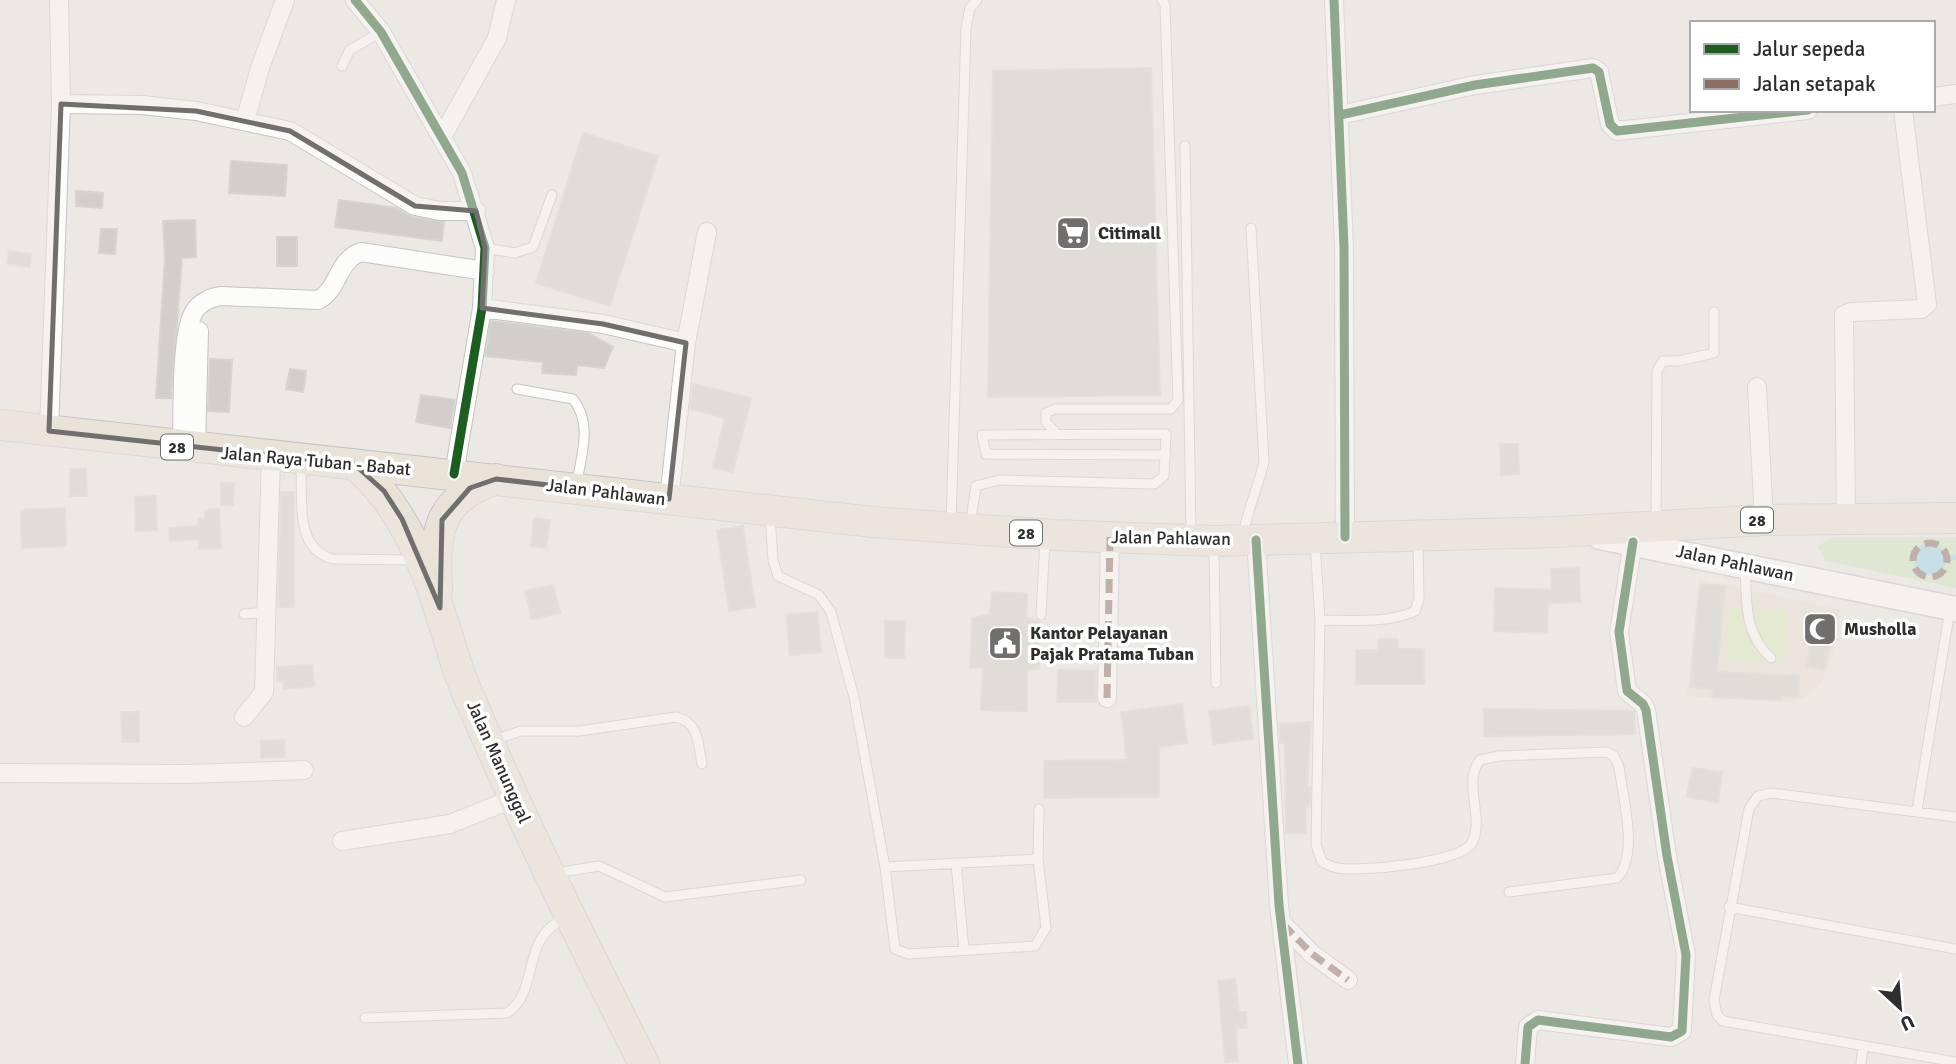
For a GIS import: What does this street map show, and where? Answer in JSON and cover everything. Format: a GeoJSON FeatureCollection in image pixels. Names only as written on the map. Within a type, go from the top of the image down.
{"type":"FeatureCollection","features":[{"type":"Feature","properties":{"kind":"highway","name":"Jalan Raya Tuban - Babat"},"geometry":{"type":"LineString","coordinates":[[0,425],[301,461],[424,470]]}},
{"type":"Feature","properties":{"kind":"highway","name":"Jalan Manunggal"},"geometry":{"type":"LineString","coordinates":[[354,464],[376,482],[392,502],[421,560],[440,608],[460,673],[488,742],[638,1059]]}},
{"type":"Feature","properties":{"kind":"highway","name":"Jalan Pahlawan"},"geometry":{"type":"LineString","coordinates":[[424,470],[769,511],[1045,534],[1226,540],[1558,532]]}},
{"type":"Feature","properties":{"kind":"highway"},"geometry":{"type":"LineString","coordinates":[[440,608],[437,571],[442,520],[447,508],[462,494],[496,479]]}},
{"type":"Feature","properties":{"kind":"highway","name":"28"},"geometry":{"type":"LineString","coordinates":[[1558,532],[1656,524],[1764,520],[1956,518]]}},
{"type":"Feature","properties":{"kind":"main road","name":"Jalan Pahlawan"},"geometry":{"type":"LineString","coordinates":[[1558,532],[1633,542],[1953,608]]}},
{"type":"Feature","properties":{"kind":"street"},"geometry":{"type":"LineString","coordinates":[[49,431],[61,104],[59,0]]}},
{"type":"Feature","properties":{"kind":"street"},"geometry":{"type":"LineString","coordinates":[[245,121],[260,68],[285,0]]}},
{"type":"Feature","properties":{"kind":"street"},"geometry":{"type":"LineString","coordinates":[[355,0],[381,32],[462,173],[476,211],[485,248],[482,308],[454,474]]}},
{"type":"Feature","properties":{"kind":"street"},"geometry":{"type":"LineString","coordinates":[[442,137],[497,38],[506,0]]}},
{"type":"Feature","properties":{"kind":"street"},"geometry":{"type":"LineString","coordinates":[[1334,0],[1340,115],[1345,537]]}},
{"type":"Feature","properties":{"kind":"street"},"geometry":{"type":"LineString","coordinates":[[1340,115],[1475,85],[1593,68],[1599,72],[1610,124],[1617,131],[1790,112]]}},
{"type":"Feature","properties":{"kind":"street"},"geometry":{"type":"LineString","coordinates":[[1935,97],[1956,94]]}},
{"type":"Feature","properties":{"kind":"street"},"geometry":{"type":"LineString","coordinates":[[61,104],[142,105],[196,111],[290,131],[415,206],[440,211],[476,211]]}},
{"type":"Feature","properties":{"kind":"street"},"geometry":{"type":"LineString","coordinates":[[1846,519],[1843,317],[1849,312],[1921,309],[1927,304],[1903,112]]}},
{"type":"Feature","properties":{"kind":"street"},"geometry":{"type":"LineString","coordinates":[[669,499],[685,343],[707,232]]}},
{"type":"Feature","properties":{"kind":"street"},"geometry":{"type":"LineString","coordinates":[[189,448],[187,340],[192,316],[197,307],[208,300],[221,296],[318,300],[329,292],[348,259],[361,252],[485,271]]}},
{"type":"Feature","properties":{"kind":"street"},"geometry":{"type":"LineString","coordinates":[[482,308],[603,324],[685,343]]}},
{"type":"Feature","properties":{"kind":"street"},"geometry":{"type":"LineString","coordinates":[[1757,387],[1764,520]]}},
{"type":"Feature","properties":{"kind":"street"},"geometry":{"type":"LineString","coordinates":[[244,717],[264,692],[271,456]]}},
{"type":"Feature","properties":{"kind":"street"},"geometry":{"type":"LineString","coordinates":[[1107,698],[1110,537]]}},
{"type":"Feature","properties":{"kind":"street"},"geometry":{"type":"LineString","coordinates":[[1226,540],[1283,924],[1298,1064]]}},
{"type":"Feature","properties":{"kind":"street"},"geometry":{"type":"LineString","coordinates":[[1525,1064],[1528,1027],[1538,1020],[1671,1037],[1682,1031],[1686,955],[1667,856],[1646,710],[1643,704],[1627,691],[1619,632],[1633,542]]}},
{"type":"Feature","properties":{"kind":"street"},"geometry":{"type":"LineString","coordinates":[[0,773],[187,774],[304,771]]}},
{"type":"Feature","properties":{"kind":"street"},"geometry":{"type":"LineString","coordinates":[[342,841],[450,824],[515,798]]}},
{"type":"Feature","properties":{"kind":"street"},"geometry":{"type":"LineString","coordinates":[[1283,924],[1312,954],[1348,980]]}},
{"type":"Feature","properties":{"kind":"lane"},"geometry":{"type":"LineString","coordinates":[[960,529],[966,28],[970,8],[977,0]]}},
{"type":"Feature","properties":{"kind":"lane"},"geometry":{"type":"LineString","coordinates":[[1162,0],[1165,5],[1178,400],[1171,409]]}},
{"type":"Feature","properties":{"kind":"lane"},"geometry":{"type":"LineString","coordinates":[[342,66],[351,50],[381,32]]}},
{"type":"Feature","properties":{"kind":"lane"},"geometry":{"type":"LineString","coordinates":[[1185,146],[1189,412],[1226,540],[1216,683]]}},
{"type":"Feature","properties":{"kind":"lane"},"geometry":{"type":"LineString","coordinates":[[485,248],[515,253],[533,247],[552,195]]}},
{"type":"Feature","properties":{"kind":"lane"},"geometry":{"type":"LineString","coordinates":[[1226,540],[1258,486],[1264,462],[1251,228]]}},
{"type":"Feature","properties":{"kind":"lane"},"geometry":{"type":"LineString","coordinates":[[1656,524],[1657,372],[1663,361],[1678,361],[1714,353],[1714,312]]}},
{"type":"Feature","properties":{"kind":"lane"},"geometry":{"type":"LineString","coordinates":[[517,389],[573,399],[579,407],[586,424],[576,488]]}},
{"type":"Feature","properties":{"kind":"lane"},"geometry":{"type":"LineString","coordinates":[[1056,432],[1046,422],[1046,413],[1055,409],[1171,409],[1189,412]]}},
{"type":"Feature","properties":{"kind":"lane"},"geometry":{"type":"LineString","coordinates":[[960,529],[976,486],[999,480],[1154,484],[1164,475],[1166,455],[1166,434],[1056,432],[982,435],[986,454],[1166,455]]}},
{"type":"Feature","properties":{"kind":"lane"},"geometry":{"type":"LineString","coordinates":[[301,461],[304,533],[312,550],[333,559],[421,560]]}},
{"type":"Feature","properties":{"kind":"lane"},"geometry":{"type":"LineString","coordinates":[[769,511],[773,560],[778,576],[819,595],[831,612],[855,697],[885,867],[895,950],[908,954],[1035,946],[1041,942],[1046,922],[1038,859],[1039,809]]}},
{"type":"Feature","properties":{"kind":"lane"},"geometry":{"type":"LineString","coordinates":[[1041,615],[1045,534]]}},
{"type":"Feature","properties":{"kind":"lane"},"geometry":{"type":"LineString","coordinates":[[1320,621],[1383,618],[1415,611],[1419,600],[1418,536]]}},
{"type":"Feature","properties":{"kind":"lane"},"geometry":{"type":"LineString","coordinates":[[1315,538],[1320,621],[1316,845],[1322,862],[1338,868],[1405,865],[1457,855],[1466,850],[1472,842],[1474,822],[1472,770],[1480,760],[1499,756],[1607,752],[1614,755],[1619,767],[1629,852],[1623,872],[1617,878],[1509,891]]}},
{"type":"Feature","properties":{"kind":"lane"},"geometry":{"type":"LineString","coordinates":[[1745,564],[1749,627],[1759,646],[1771,658]]}},
{"type":"Feature","properties":{"kind":"lane"},"geometry":{"type":"LineString","coordinates":[[1917,810],[1953,608]]}},
{"type":"Feature","properties":{"kind":"lane"},"geometry":{"type":"LineString","coordinates":[[244,614],[268,612]]}},
{"type":"Feature","properties":{"kind":"lane"},"geometry":{"type":"LineString","coordinates":[[488,742],[521,732],[606,728],[676,717],[687,719],[694,726],[702,764]]}},
{"type":"Feature","properties":{"kind":"lane"},"geometry":{"type":"LineString","coordinates":[[1956,817],[1770,793],[1758,796],[1749,809],[1714,1000],[1717,1015],[1723,1021],[1863,1048],[1956,1062]]}},
{"type":"Feature","properties":{"kind":"lane"},"geometry":{"type":"LineString","coordinates":[[885,867],[1038,859]]}},
{"type":"Feature","properties":{"kind":"lane"},"geometry":{"type":"LineString","coordinates":[[957,863],[964,950]]}},
{"type":"Feature","properties":{"kind":"lane"},"geometry":{"type":"LineString","coordinates":[[551,874],[599,866],[665,897],[801,880]]}},
{"type":"Feature","properties":{"kind":"lane"},"geometry":{"type":"LineString","coordinates":[[1729,908],[1956,948]]}},
{"type":"Feature","properties":{"kind":"lane"},"geometry":{"type":"LineString","coordinates":[[365,1018],[497,1016],[507,1013],[519,1002],[543,933],[557,922],[571,916]]}},
{"type":"Feature","properties":{"kind":"lane"},"geometry":{"type":"LineString","coordinates":[[1861,1064],[1863,1048]]}},
{"type":"Feature","properties":{"kind":"highlighted area"},"geometry":{"type":"Polygon","coordinates":[[[61,104],[196,111],[290,131],[415,206],[476,211],[485,248],[482,308],[603,324],[686,343],[669,499],[496,479],[470,488],[442,520],[440,608],[402,519],[384,491],[354,464],[49,431],[61,104]]]}},
{"type":"Feature","properties":{"kind":"shaded area"},"geometry":{"type":"Polygon","coordinates":[[[1699,579],[1840,610],[1832,656],[1821,683],[1805,697],[1785,702],[1687,696],[1699,579]]]}},
{"type":"Feature","properties":{"kind":"green space"},"geometry":{"type":"Polygon","coordinates":[[[1832,537],[1956,537],[1956,588],[1826,561],[1818,546],[1832,537]]]}},
{"type":"Feature","properties":{"kind":"green space"},"geometry":{"type":"Polygon","coordinates":[[[1730,608],[1787,611],[1783,665],[1726,661],[1730,608]]]}},
{"type":"Feature","properties":{"kind":"water"},"geometry":{"type":"Polygon","coordinates":[[[1930,543],[1941,548],[1946,559],[1941,570],[1930,575],[1919,570],[1914,559],[1919,548],[1930,543]]]}},
{"type":"Feature","properties":{"kind":"building","name":"Citimall"},"geometry":{"type":"Polygon","coordinates":[[[1151,68],[1160,395],[988,397],[993,71],[1151,68]]]}},
{"type":"Feature","properties":{"kind":"building"},"geometry":{"type":"Polygon","coordinates":[[[583,133],[658,156],[610,306],[536,283],[583,133]]]}},
{"type":"Feature","properties":{"kind":"building"},"geometry":{"type":"Polygon","coordinates":[[[231,161],[287,165],[285,196],[229,193],[231,161]]]}},
{"type":"Feature","properties":{"kind":"building"},"geometry":{"type":"Polygon","coordinates":[[[76,191],[103,193],[102,208],[76,206],[76,191]]]}},
{"type":"Feature","properties":{"kind":"building"},"geometry":{"type":"Polygon","coordinates":[[[339,200],[397,208],[412,217],[444,222],[442,241],[335,227],[339,200]]]}},
{"type":"Feature","properties":{"kind":"building"},"geometry":{"type":"Polygon","coordinates":[[[195,220],[196,257],[182,258],[171,398],[156,398],[165,258],[163,221],[195,220]]]}},
{"type":"Feature","properties":{"kind":"building"},"geometry":{"type":"Polygon","coordinates":[[[101,229],[117,229],[115,254],[99,253],[101,229]]]}},
{"type":"Feature","properties":{"kind":"building"},"geometry":{"type":"Polygon","coordinates":[[[277,237],[297,237],[297,266],[277,266],[277,237]]]}},
{"type":"Feature","properties":{"kind":"building"},"geometry":{"type":"Polygon","coordinates":[[[9,251],[31,254],[30,267],[7,264],[9,251]]]}},
{"type":"Feature","properties":{"kind":"building"},"geometry":{"type":"Polygon","coordinates":[[[491,321],[588,333],[613,347],[604,368],[577,365],[576,375],[542,373],[543,362],[485,356],[491,321]]]}},
{"type":"Feature","properties":{"kind":"building"},"geometry":{"type":"Polygon","coordinates":[[[210,359],[232,360],[229,412],[208,411],[210,359]]]}},
{"type":"Feature","properties":{"kind":"building"},"geometry":{"type":"Polygon","coordinates":[[[290,369],[306,371],[303,392],[286,389],[290,369]]]}},
{"type":"Feature","properties":{"kind":"building"},"geometry":{"type":"Polygon","coordinates":[[[693,384],[751,398],[733,472],[713,468],[725,418],[690,409],[693,384]]]}},
{"type":"Feature","properties":{"kind":"building"},"geometry":{"type":"Polygon","coordinates":[[[421,395],[455,400],[450,428],[416,422],[421,395]]]}},
{"type":"Feature","properties":{"kind":"building"},"geometry":{"type":"Polygon","coordinates":[[[1500,444],[1518,444],[1519,474],[1501,475],[1500,444]]]}},
{"type":"Feature","properties":{"kind":"building"},"geometry":{"type":"Polygon","coordinates":[[[70,469],[86,469],[87,496],[70,496],[70,469]]]}},
{"type":"Feature","properties":{"kind":"building"},"geometry":{"type":"Polygon","coordinates":[[[221,483],[234,483],[233,505],[221,505],[221,483]]]}},
{"type":"Feature","properties":{"kind":"building"},"geometry":{"type":"Polygon","coordinates":[[[281,492],[294,492],[294,607],[278,607],[281,492]]]}},
{"type":"Feature","properties":{"kind":"building"},"geometry":{"type":"Polygon","coordinates":[[[156,496],[157,530],[136,531],[135,497],[156,496]]]}},
{"type":"Feature","properties":{"kind":"building"},"geometry":{"type":"Polygon","coordinates":[[[65,508],[66,546],[22,548],[21,510],[65,508]]]}},
{"type":"Feature","properties":{"kind":"building"},"geometry":{"type":"Polygon","coordinates":[[[219,509],[221,548],[199,549],[199,539],[170,541],[169,528],[198,526],[198,519],[205,518],[205,510],[219,509]]]}},
{"type":"Feature","properties":{"kind":"building"},"geometry":{"type":"Polygon","coordinates":[[[534,518],[550,520],[546,548],[531,546],[534,518]]]}},
{"type":"Feature","properties":{"kind":"building"},"geometry":{"type":"Polygon","coordinates":[[[743,526],[755,607],[729,611],[717,530],[743,526]]]}},
{"type":"Feature","properties":{"kind":"building"},"geometry":{"type":"Polygon","coordinates":[[[1579,568],[1580,602],[1548,603],[1547,633],[1494,631],[1495,588],[1552,590],[1551,569],[1579,568]]]}},
{"type":"Feature","properties":{"kind":"building"},"geometry":{"type":"Polygon","coordinates":[[[1700,584],[1725,586],[1717,672],[1799,676],[1798,697],[1781,696],[1781,700],[1712,697],[1713,689],[1690,687],[1700,584]]]}},
{"type":"Feature","properties":{"kind":"building"},"geometry":{"type":"Polygon","coordinates":[[[553,585],[560,613],[532,619],[525,591],[553,585]]]}},
{"type":"Feature","properties":{"kind":"building","name":"Kantor Pelayanan Pajak Pratama Tuban"},"geometry":{"type":"Polygon","coordinates":[[[992,592],[1027,594],[1026,617],[1040,622],[1039,669],[1027,670],[1027,711],[981,710],[983,667],[970,668],[972,618],[990,615],[992,592]]]}},
{"type":"Feature","properties":{"kind":"building"},"geometry":{"type":"Polygon","coordinates":[[[817,612],[821,652],[790,655],[786,615],[817,612]]]}},
{"type":"Feature","properties":{"kind":"building"},"geometry":{"type":"Polygon","coordinates":[[[1831,615],[1836,636],[1832,637],[1824,670],[1807,666],[1810,651],[1804,621],[1831,615]]]}},
{"type":"Feature","properties":{"kind":"building"},"geometry":{"type":"Polygon","coordinates":[[[885,621],[905,621],[904,658],[885,658],[885,621]]]}},
{"type":"Feature","properties":{"kind":"building"},"geometry":{"type":"Polygon","coordinates":[[[1378,639],[1398,639],[1398,649],[1424,649],[1424,684],[1356,684],[1356,650],[1378,650],[1378,639]]]}},
{"type":"Feature","properties":{"kind":"building"},"geometry":{"type":"Polygon","coordinates":[[[312,665],[314,686],[283,689],[283,681],[278,681],[277,667],[312,665]]]}},
{"type":"Feature","properties":{"kind":"building"},"geometry":{"type":"Polygon","coordinates":[[[1058,670],[1096,671],[1096,702],[1057,702],[1058,670]]]}},
{"type":"Feature","properties":{"kind":"building"},"geometry":{"type":"Polygon","coordinates":[[[1182,704],[1187,743],[1159,747],[1159,797],[1044,798],[1044,761],[1127,760],[1121,712],[1182,704]]]}},
{"type":"Feature","properties":{"kind":"building"},"geometry":{"type":"Polygon","coordinates":[[[1249,706],[1253,739],[1213,744],[1209,711],[1249,706]]]}},
{"type":"Feature","properties":{"kind":"building"},"geometry":{"type":"Polygon","coordinates":[[[1484,709],[1634,711],[1635,734],[1484,736],[1484,709]]]}},
{"type":"Feature","properties":{"kind":"building"},"geometry":{"type":"Polygon","coordinates":[[[121,712],[139,712],[139,742],[122,742],[121,712]]]}},
{"type":"Feature","properties":{"kind":"building"},"geometry":{"type":"Polygon","coordinates":[[[1311,722],[1307,787],[1310,787],[1310,807],[1306,806],[1305,833],[1286,833],[1285,756],[1284,742],[1280,743],[1279,724],[1311,722]]]}},
{"type":"Feature","properties":{"kind":"building"},"geometry":{"type":"Polygon","coordinates":[[[284,740],[285,757],[261,758],[261,741],[284,740]]]}},
{"type":"Feature","properties":{"kind":"building"},"geometry":{"type":"Polygon","coordinates":[[[1692,768],[1722,772],[1718,802],[1687,797],[1692,768]]]}},
{"type":"Feature","properties":{"kind":"building"},"geometry":{"type":"Polygon","coordinates":[[[1235,979],[1239,1012],[1246,1012],[1247,1028],[1236,1028],[1238,1061],[1225,1062],[1218,981],[1235,979]]]}},
{"type":"Feature","properties":{"kind":"waterway"},"geometry":{"type":"LineString","coordinates":[[1949,559],[1956,557]]}},
{"type":"Feature","properties":{"kind":"marked path"},"geometry":{"type":"LineString","coordinates":[[1107,698],[1110,537]]}},
{"type":"Feature","properties":{"kind":"marked path"},"geometry":{"type":"LineString","coordinates":[[1930,543],[1942,548],[1947,560],[1942,572],[1930,577],[1918,572],[1913,560],[1918,548],[1930,543]]}},
{"type":"Feature","properties":{"kind":"marked path"},"geometry":{"type":"LineString","coordinates":[[1283,924],[1312,954],[1348,980]]}},
{"type":"Feature","properties":{"kind":"cycle path"},"geometry":{"type":"LineString","coordinates":[[355,0],[381,32],[462,173],[485,248],[482,308],[454,474]]}},
{"type":"Feature","properties":{"kind":"cycle path"},"geometry":{"type":"LineString","coordinates":[[1334,0],[1344,247],[1345,537]]}},
{"type":"Feature","properties":{"kind":"cycle path"},"geometry":{"type":"LineString","coordinates":[[1340,115],[1475,85],[1593,68],[1599,72],[1610,124],[1617,131],[1790,112]]}},
{"type":"Feature","properties":{"kind":"cycle path"},"geometry":{"type":"LineString","coordinates":[[1256,540],[1279,905],[1298,1064]]}},
{"type":"Feature","properties":{"kind":"cycle path"},"geometry":{"type":"LineString","coordinates":[[1525,1064],[1528,1027],[1538,1020],[1671,1037],[1682,1031],[1686,955],[1667,856],[1646,710],[1643,704],[1627,691],[1619,632],[1633,542]]}},
{"type":"Feature","properties":{"kind":"place","name":"Citimall"},"geometry":{"type":"Point","coordinates":[1073,233]}},
{"type":"Feature","properties":{"kind":"place","name":"Musholla"},"geometry":{"type":"Point","coordinates":[1820,629]}},
{"type":"Feature","properties":{"kind":"place","name":"Kantor Pelayanan Pajak Pratama Tuban"},"geometry":{"type":"Point","coordinates":[1005,643]}}]}
